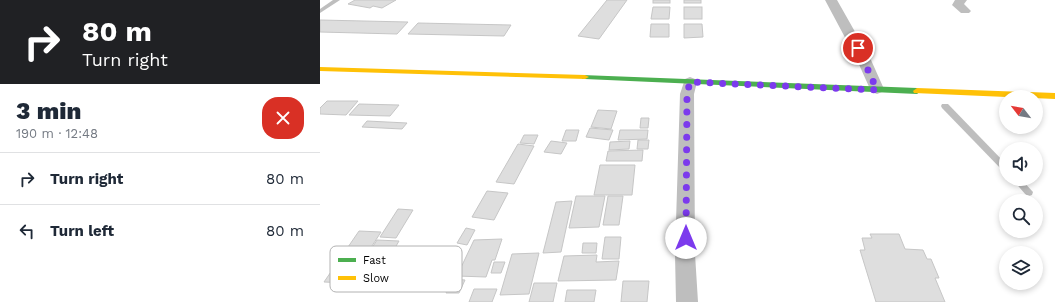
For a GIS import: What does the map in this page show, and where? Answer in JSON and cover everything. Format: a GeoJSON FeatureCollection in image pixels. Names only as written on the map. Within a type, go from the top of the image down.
{"type":"FeatureCollection","features":[{"type":"Feature","properties":{"kind":"main road"},"geometry":{"type":"LineString","coordinates":[[320,69],[474,73],[688,91],[877,90],[1055,96]]}},
{"type":"Feature","properties":{"kind":"main road"},"geometry":{"type":"LineString","coordinates":[[941,106],[960,106]]}},
{"type":"Feature","properties":{"kind":"street"},"geometry":{"type":"LineString","coordinates":[[831,0],[864,60],[877,90]]}},
{"type":"Feature","properties":{"kind":"street"},"geometry":{"type":"LineString","coordinates":[[961,0],[958,5],[965,11]]}},
{"type":"Feature","properties":{"kind":"street"},"geometry":{"type":"LineString","coordinates":[[686,302],[688,91]]}},
{"type":"Feature","properties":{"kind":"lane"},"geometry":{"type":"LineString","coordinates":[[320,11],[337,0]]}},
{"type":"Feature","properties":{"kind":"lane"},"geometry":{"type":"LineString","coordinates":[[941,106],[999,162]]}},
{"type":"Feature","properties":{"kind":"lane"},"geometry":{"type":"LineString","coordinates":[[1023,186],[1029,192]]}},
{"type":"Feature","properties":{"kind":"building"},"geometry":{"type":"Polygon","coordinates":[[[355,0],[396,0],[382,8],[373,6],[370,8],[348,4],[355,0]]]}},
{"type":"Feature","properties":{"kind":"building"},"geometry":{"type":"Polygon","coordinates":[[[607,0],[627,0],[599,39],[578,36],[607,0]]]}},
{"type":"Feature","properties":{"kind":"building"},"geometry":{"type":"Polygon","coordinates":[[[653,0],[670,0],[670,3],[653,3],[653,0]]]}},
{"type":"Feature","properties":{"kind":"building"},"geometry":{"type":"Polygon","coordinates":[[[684,0],[701,0],[701,3],[684,3],[684,0]]]}},
{"type":"Feature","properties":{"kind":"building"},"geometry":{"type":"Polygon","coordinates":[[[653,7],[670,7],[669,19],[651,19],[653,7]]]}},
{"type":"Feature","properties":{"kind":"building"},"geometry":{"type":"Polygon","coordinates":[[[684,7],[702,7],[702,19],[684,19],[684,7]]]}},
{"type":"Feature","properties":{"kind":"building"},"geometry":{"type":"Polygon","coordinates":[[[320,20],[408,22],[397,34],[320,32],[320,20]]]}},
{"type":"Feature","properties":{"kind":"building"},"geometry":{"type":"Polygon","coordinates":[[[418,23],[511,25],[504,36],[408,34],[418,23]]]}},
{"type":"Feature","properties":{"kind":"building"},"geometry":{"type":"Polygon","coordinates":[[[651,24],[669,24],[669,37],[650,37],[651,24]]]}},
{"type":"Feature","properties":{"kind":"building"},"geometry":{"type":"Polygon","coordinates":[[[684,24],[702,24],[703,37],[684,38],[684,24]]]}},
{"type":"Feature","properties":{"kind":"building"},"geometry":{"type":"Polygon","coordinates":[[[327,101],[358,101],[346,115],[320,114],[320,108],[327,101]]]}},
{"type":"Feature","properties":{"kind":"building"},"geometry":{"type":"Polygon","coordinates":[[[359,104],[399,105],[390,116],[349,115],[359,104]]]}},
{"type":"Feature","properties":{"kind":"building"},"geometry":{"type":"Polygon","coordinates":[[[598,110],[617,111],[611,129],[591,127],[598,110]]]}},
{"type":"Feature","properties":{"kind":"building"},"geometry":{"type":"Polygon","coordinates":[[[641,118],[649,118],[648,128],[640,128],[641,118]]]}},
{"type":"Feature","properties":{"kind":"building"},"geometry":{"type":"Polygon","coordinates":[[[367,121],[407,123],[402,129],[362,127],[367,121]]]}},
{"type":"Feature","properties":{"kind":"building"},"geometry":{"type":"Polygon","coordinates":[[[590,128],[613,130],[609,140],[586,137],[590,128]]]}},
{"type":"Feature","properties":{"kind":"building"},"geometry":{"type":"Polygon","coordinates":[[[566,130],[579,130],[576,141],[562,141],[566,130]]]}},
{"type":"Feature","properties":{"kind":"building"},"geometry":{"type":"Polygon","coordinates":[[[620,130],[648,130],[647,139],[618,140],[620,130]]]}},
{"type":"Feature","properties":{"kind":"building"},"geometry":{"type":"Polygon","coordinates":[[[524,135],[538,135],[534,144],[520,143],[524,135]]]}},
{"type":"Feature","properties":{"kind":"building"},"geometry":{"type":"Polygon","coordinates":[[[638,140],[649,140],[648,149],[637,149],[638,140]]]}},
{"type":"Feature","properties":{"kind":"building"},"geometry":{"type":"Polygon","coordinates":[[[551,141],[567,143],[561,154],[544,152],[551,141]]]}},
{"type":"Feature","properties":{"kind":"building"},"geometry":{"type":"Polygon","coordinates":[[[630,141],[629,149],[609,150],[610,142],[630,141]]]}},
{"type":"Feature","properties":{"kind":"building"},"geometry":{"type":"Polygon","coordinates":[[[518,144],[534,146],[514,184],[496,182],[518,144]]]}},
{"type":"Feature","properties":{"kind":"building"},"geometry":{"type":"Polygon","coordinates":[[[643,150],[642,161],[606,161],[608,151],[643,150]]]}},
{"type":"Feature","properties":{"kind":"building"},"geometry":{"type":"Polygon","coordinates":[[[600,165],[635,165],[632,195],[594,195],[600,165]]]}},
{"type":"Feature","properties":{"kind":"building"},"geometry":{"type":"Polygon","coordinates":[[[487,191],[508,193],[494,220],[472,217],[487,191]]]}},
{"type":"Feature","properties":{"kind":"building"},"geometry":{"type":"Polygon","coordinates":[[[576,196],[605,196],[599,227],[569,228],[576,196]]]}},
{"type":"Feature","properties":{"kind":"building"},"geometry":{"type":"Polygon","coordinates":[[[608,196],[623,196],[619,225],[603,225],[608,196]]]}},
{"type":"Feature","properties":{"kind":"building"},"geometry":{"type":"Polygon","coordinates":[[[572,201],[561,252],[543,253],[556,202],[572,201]]]}},
{"type":"Feature","properties":{"kind":"building"},"geometry":{"type":"Polygon","coordinates":[[[398,209],[413,210],[396,238],[380,237],[398,209]]]}},
{"type":"Feature","properties":{"kind":"building"},"geometry":{"type":"Polygon","coordinates":[[[466,228],[475,230],[467,245],[457,243],[466,228]]]}},
{"type":"Feature","properties":{"kind":"building"},"geometry":{"type":"Polygon","coordinates":[[[359,231],[381,232],[372,246],[349,246],[359,231]]]}},
{"type":"Feature","properties":{"kind":"building"},"geometry":{"type":"Polygon","coordinates":[[[870,234],[899,234],[905,249],[923,250],[927,259],[931,259],[939,278],[935,278],[945,302],[876,302],[860,250],[865,250],[862,238],[872,238],[870,234]]]}},
{"type":"Feature","properties":{"kind":"building"},"geometry":{"type":"Polygon","coordinates":[[[605,237],[621,237],[619,259],[602,259],[605,237]]]}},
{"type":"Feature","properties":{"kind":"building"},"geometry":{"type":"Polygon","coordinates":[[[502,239],[495,260],[492,260],[486,277],[462,276],[462,265],[474,240],[502,239]]]}},
{"type":"Feature","properties":{"kind":"building"},"geometry":{"type":"Polygon","coordinates":[[[377,240],[399,241],[396,246],[373,246],[377,240]]]}},
{"type":"Feature","properties":{"kind":"building"},"geometry":{"type":"Polygon","coordinates":[[[583,243],[597,243],[596,253],[582,253],[583,243]]]}},
{"type":"Feature","properties":{"kind":"building"},"geometry":{"type":"Polygon","coordinates":[[[539,253],[529,294],[500,295],[512,254],[539,253]]]}},
{"type":"Feature","properties":{"kind":"building"},"geometry":{"type":"Polygon","coordinates":[[[597,255],[596,262],[619,261],[616,280],[558,281],[564,256],[597,255]]]}},
{"type":"Feature","properties":{"kind":"building"},"geometry":{"type":"Polygon","coordinates":[[[494,262],[505,262],[501,273],[491,273],[494,262]]]}},
{"type":"Feature","properties":{"kind":"building"},"geometry":{"type":"Polygon","coordinates":[[[330,273],[330,282],[324,282],[330,273]]]}},
{"type":"Feature","properties":{"kind":"building"},"geometry":{"type":"Polygon","coordinates":[[[462,280],[465,280],[462,286],[462,280]]]}},
{"type":"Feature","properties":{"kind":"building"},"geometry":{"type":"Polygon","coordinates":[[[623,281],[649,281],[647,302],[621,302],[623,281]]]}},
{"type":"Feature","properties":{"kind":"building"},"geometry":{"type":"Polygon","coordinates":[[[534,283],[557,283],[553,302],[529,302],[534,283]]]}},
{"type":"Feature","properties":{"kind":"building"},"geometry":{"type":"Polygon","coordinates":[[[474,289],[497,289],[492,302],[469,302],[474,289]]]}},
{"type":"Feature","properties":{"kind":"building"},"geometry":{"type":"Polygon","coordinates":[[[567,290],[596,290],[594,302],[565,302],[567,290]]]}},
{"type":"Feature","properties":{"kind":"building"},"geometry":{"type":"Polygon","coordinates":[[[446,292],[459,292],[459,293],[446,292]]]}},
{"type":"Feature","properties":{"kind":"traffic: fast"},"geometry":{"type":"LineString","coordinates":[[585,77],[917,91]]}},
{"type":"Feature","properties":{"kind":"traffic: slow"},"geometry":{"type":"LineString","coordinates":[[320,69],[585,77]]}},
{"type":"Feature","properties":{"kind":"traffic: slow"},"geometry":{"type":"LineString","coordinates":[[917,91],[1055,96]]}},
{"type":"Feature","properties":{"kind":"route"},"geometry":{"type":"LineString","coordinates":[[686,238],[687,94],[690,82],[877,90],[858,48]]}}]}
